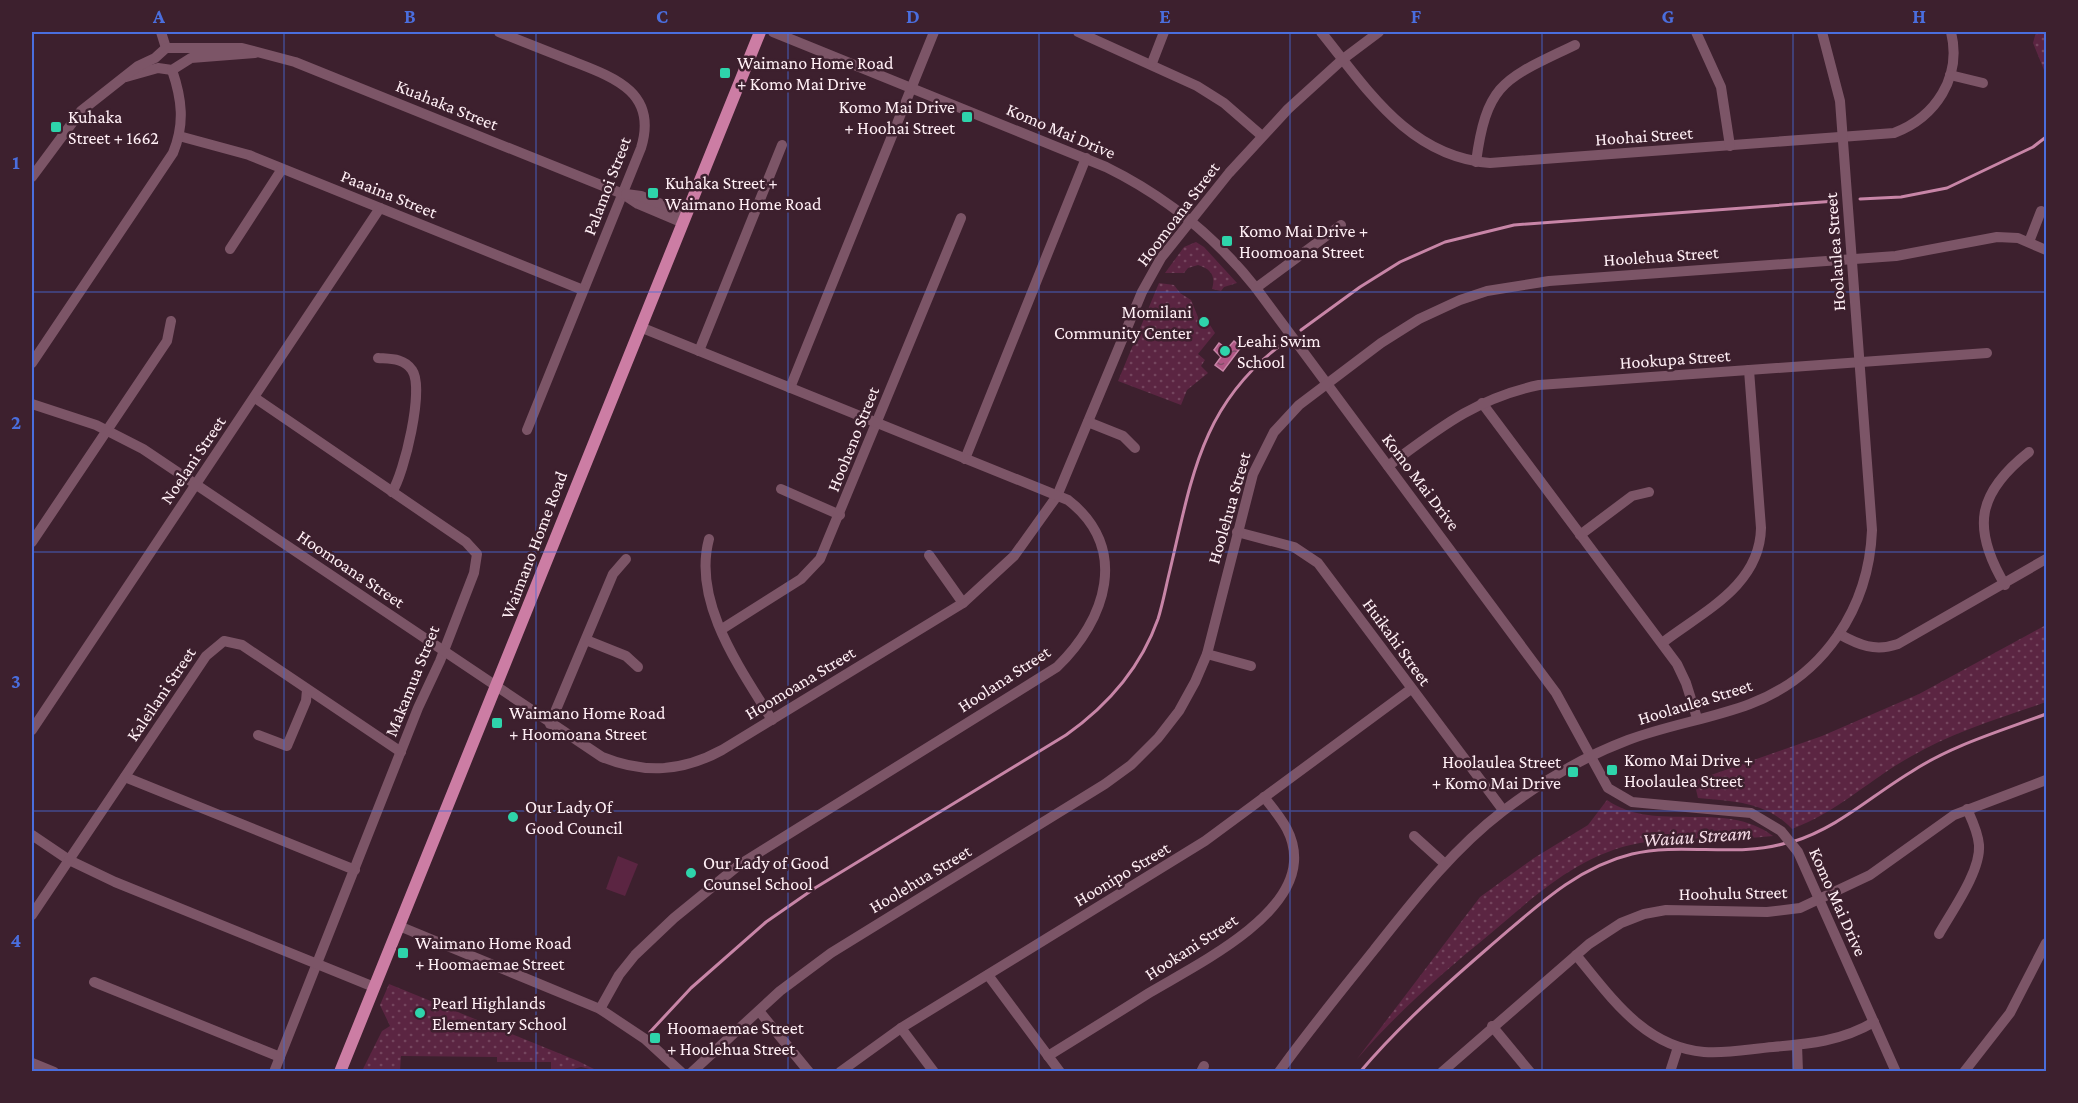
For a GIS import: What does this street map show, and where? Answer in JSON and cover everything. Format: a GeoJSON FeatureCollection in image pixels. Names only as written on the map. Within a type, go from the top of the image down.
{"type":"FeatureCollection","features":[{"type":"Feature","properties":{"kind":"main road","name":"Waimano Home Road"},"geometry":{"type":"LineString","coordinates":[[340,1071],[497,688],[760,32]]}},
{"type":"Feature","properties":{"kind":"street"},"geometry":{"type":"LineString","coordinates":[[161,32],[166,50],[158,62],[171,67]]}},
{"type":"Feature","properties":{"kind":"street","name":"Palamoi Street"},"geometry":{"type":"LineString","coordinates":[[499,32],[617,79],[634,94],[643,112],[645,131],[641,148],[623,194],[527,430]]}},
{"type":"Feature","properties":{"kind":"street","name":"Komo Mai Drive"},"geometry":{"type":"LineString","coordinates":[[773,32],[1086,158],[1142,185],[1190,220],[1218,245],[1256,288],[1556,693],[1608,788],[1632,802],[1738,810],[1763,818],[1781,831],[1798,852],[1896,1071]]}},
{"type":"Feature","properties":{"kind":"street"},"geometry":{"type":"LineString","coordinates":[[790,388],[934,32]]}},
{"type":"Feature","properties":{"kind":"street"},"geometry":{"type":"LineString","coordinates":[[1078,32],[1152,63],[1212,94],[1262,136]]}},
{"type":"Feature","properties":{"kind":"street"},"geometry":{"type":"LineString","coordinates":[[1152,63],[1164,32]]}},
{"type":"Feature","properties":{"kind":"street","name":"Hoohai Street"},"geometry":{"type":"LineString","coordinates":[[1321,32],[1405,130],[1439,152],[1476,162],[1509,163],[1885,135],[1914,124],[1932,110],[1941,98],[1950,75],[1953,49],[1951,32]]}},
{"type":"Feature","properties":{"kind":"street","name":"Hoomoana Street"},"geometry":{"type":"LineString","coordinates":[[32,404],[108,430],[143,449],[602,757],[632,767],[665,769],[707,758],[963,603],[1014,556],[1057,496],[1142,292],[1161,258],[1190,220],[1262,136],[1343,59],[1379,32]]}},
{"type":"Feature","properties":{"kind":"street"},"geometry":{"type":"LineString","coordinates":[[1696,32],[1721,87],[1730,146]]}},
{"type":"Feature","properties":{"kind":"street","name":"Hoolaulea Street"},"geometry":{"type":"LineString","coordinates":[[1279,1071],[1445,864],[1503,810],[1555,775],[1627,740],[1747,705],[1783,688],[1807,671],[1839,634],[1861,591],[1871,544],[1844,138],[1836,77],[1822,32]]}},
{"type":"Feature","properties":{"kind":"street"},"geometry":{"type":"LineString","coordinates":[[1476,162],[1486,110],[1502,86],[1526,69],[1575,45]]}},
{"type":"Feature","properties":{"kind":"street","name":"Kuahaka Street"},"geometry":{"type":"LineString","coordinates":[[32,177],[81,111],[123,78],[166,50],[227,47],[295,62],[623,194],[641,196],[684,218]]}},
{"type":"Feature","properties":{"kind":"street"},"geometry":{"type":"LineString","coordinates":[[166,50],[180,56],[171,67]]}},
{"type":"Feature","properties":{"kind":"street","name":"Kuahaka Street"},"geometry":{"type":"LineString","coordinates":[[123,78],[171,67],[191,58],[258,53]]}},
{"type":"Feature","properties":{"kind":"street"},"geometry":{"type":"LineString","coordinates":[[32,363],[165,165],[179,136],[182,106],[171,67]]}},
{"type":"Feature","properties":{"kind":"street"},"geometry":{"type":"LineString","coordinates":[[1950,75],[1983,83]]}},
{"type":"Feature","properties":{"kind":"street","name":"Paaaina Street"},"geometry":{"type":"LineString","coordinates":[[179,136],[219,145],[282,169],[583,290]]}},
{"type":"Feature","properties":{"kind":"street"},"geometry":{"type":"LineString","coordinates":[[699,351],[782,145]]}},
{"type":"Feature","properties":{"kind":"street"},"geometry":{"type":"LineString","coordinates":[[965,459],[1086,158]]}},
{"type":"Feature","properties":{"kind":"street"},"geometry":{"type":"LineString","coordinates":[[230,249],[282,169]]}},
{"type":"Feature","properties":{"kind":"street","name":"Noelani Street"},"geometry":{"type":"LineString","coordinates":[[32,729],[255,399],[380,208]]}},
{"type":"Feature","properties":{"kind":"street"},"geometry":{"type":"LineString","coordinates":[[2029,242],[2041,211]]}},
{"type":"Feature","properties":{"kind":"street","name":"Hooheno Street"},"geometry":{"type":"LineString","coordinates":[[722,628],[806,575],[824,553],[961,218]]}},
{"type":"Feature","properties":{"kind":"street"},"geometry":{"type":"LineString","coordinates":[[1256,288],[1341,225]]}},
{"type":"Feature","properties":{"kind":"street","name":"Hoolehua Street"},"geometry":{"type":"LineString","coordinates":[[692,1071],[759,1011],[831,953],[1119,775],[1145,752],[1174,718],[1196,682],[1207,654],[1253,474],[1267,443],[1288,415],[1327,384],[1419,319],[1460,300],[1496,289],[1549,281],[1917,254],[1997,237],[2029,242],[2046,250]]}},
{"type":"Feature","properties":{"kind":"street"},"geometry":{"type":"LineString","coordinates":[[32,542],[167,341],[171,321]]}},
{"type":"Feature","properties":{"kind":"street","name":"Hoolana Street"},"geometry":{"type":"LineString","coordinates":[[600,1009],[619,975],[635,955],[674,918],[739,865],[826,808],[1044,676],[1070,655],[1090,626],[1096,610],[1103,585],[1105,556],[1100,537],[1088,517],[1068,500],[640,327]]}},
{"type":"Feature","properties":{"kind":"street","name":"Hookupa Street"},"geometry":{"type":"LineString","coordinates":[[1388,466],[1449,421],[1482,403],[1539,386],[1987,352]]}},
{"type":"Feature","properties":{"kind":"street"},"geometry":{"type":"LineString","coordinates":[[378,358],[399,360],[406,364],[416,381],[404,466],[392,492]]}},
{"type":"Feature","properties":{"kind":"street"},"geometry":{"type":"LineString","coordinates":[[1662,643],[1740,583],[1758,553],[1761,528],[1749,370]]}},
{"type":"Feature","properties":{"kind":"street","name":"Makamua Street"},"geometry":{"type":"LineString","coordinates":[[255,399],[466,542],[477,554],[474,573],[273,1071]]}},
{"type":"Feature","properties":{"kind":"street"},"geometry":{"type":"LineString","coordinates":[[1482,403],[1662,643],[1682,674],[1697,718]]}},
{"type":"Feature","properties":{"kind":"street"},"geometry":{"type":"LineString","coordinates":[[1088,422],[1123,436],[1135,448]]}},
{"type":"Feature","properties":{"kind":"street"},"geometry":{"type":"LineString","coordinates":[[2005,585],[1985,544],[1984,516],[1997,480],[2029,452]]}},
{"type":"Feature","properties":{"kind":"street"},"geometry":{"type":"LineString","coordinates":[[781,489],[840,515]]}},
{"type":"Feature","properties":{"kind":"street"},"geometry":{"type":"LineString","coordinates":[[1580,535],[1632,496],[1649,492]]}},
{"type":"Feature","properties":{"kind":"street","name":"Huikahi Street"},"geometry":{"type":"LineString","coordinates":[[1237,532],[1294,547],[1318,563],[1503,810]]}},
{"type":"Feature","properties":{"kind":"street"},"geometry":{"type":"LineString","coordinates":[[710,539],[704,560],[709,591],[736,660],[772,720]]}},
{"type":"Feature","properties":{"kind":"street"},"geometry":{"type":"LineString","coordinates":[[929,555],[963,603]]}},
{"type":"Feature","properties":{"kind":"street"},"geometry":{"type":"LineString","coordinates":[[550,724],[613,574],[626,559]]}},
{"type":"Feature","properties":{"kind":"street"},"geometry":{"type":"LineString","coordinates":[[1839,634],[1868,647],[1891,647],[2005,585],[2046,559]]}},
{"type":"Feature","properties":{"kind":"street"},"geometry":{"type":"LineString","coordinates":[[586,640],[626,656],[638,668]]}},
{"type":"Feature","properties":{"kind":"street","name":"Kaleilani Street"},"geometry":{"type":"LineString","coordinates":[[32,915],[206,656],[224,641],[242,645],[401,752]]}},
{"type":"Feature","properties":{"kind":"street"},"geometry":{"type":"LineString","coordinates":[[1207,654],[1251,666]]}},
{"type":"Feature","properties":{"kind":"street","name":"Hoonipo Street"},"geometry":{"type":"LineString","coordinates":[[840,1071],[901,1028],[1191,851],[1411,689]]}},
{"type":"Feature","properties":{"kind":"street"},"geometry":{"type":"LineString","coordinates":[[258,735],[287,746],[306,701],[307,690]]}},
{"type":"Feature","properties":{"kind":"street"},"geometry":{"type":"LineString","coordinates":[[125,777],[355,870]]}},
{"type":"Feature","properties":{"kind":"street","name":"Hoohulu Street"},"geometry":{"type":"LineString","coordinates":[[1442,1071],[1491,1026],[1610,929],[1644,914],[1679,910],[1778,912],[1800,908],[1870,875],[1942,822],[1967,809],[2046,780]]}},
{"type":"Feature","properties":{"kind":"street","name":"Hookani Street"},"geometry":{"type":"LineString","coordinates":[[1048,1056],[1237,939],[1277,901],[1292,873],[1294,846],[1285,825],[1264,797]]}},
{"type":"Feature","properties":{"kind":"street"},"geometry":{"type":"LineString","coordinates":[[1939,934],[1977,862],[1978,836],[1967,809]]}},
{"type":"Feature","properties":{"kind":"street"},"geometry":{"type":"LineString","coordinates":[[32,835],[69,860],[154,899],[374,987]]}},
{"type":"Feature","properties":{"kind":"street"},"geometry":{"type":"LineString","coordinates":[[1414,836],[1445,864]]}},
{"type":"Feature","properties":{"kind":"street"},"geometry":{"type":"LineString","coordinates":[[399,926],[600,1009],[645,1039],[681,1071]]}},
{"type":"Feature","properties":{"kind":"street"},"geometry":{"type":"LineString","coordinates":[[1964,1071],[2010,1013],[2046,943]]}},
{"type":"Feature","properties":{"kind":"street"},"geometry":{"type":"LineString","coordinates":[[1576,955],[1630,1018],[1651,1034],[1678,1047],[1713,1052],[1797,1045],[1831,1040],[1874,1022]]}},
{"type":"Feature","properties":{"kind":"street"},"geometry":{"type":"LineString","coordinates":[[987,975],[1060,1071]]}},
{"type":"Feature","properties":{"kind":"street"},"geometry":{"type":"LineString","coordinates":[[94,982],[279,1057]]}},
{"type":"Feature","properties":{"kind":"street"},"geometry":{"type":"LineString","coordinates":[[759,1011],[809,1071]]}},
{"type":"Feature","properties":{"kind":"street"},"geometry":{"type":"LineString","coordinates":[[1491,1026],[1530,1071]]}},
{"type":"Feature","properties":{"kind":"street"},"geometry":{"type":"LineString","coordinates":[[901,1028],[934,1071]]}},
{"type":"Feature","properties":{"kind":"street"},"geometry":{"type":"LineString","coordinates":[[1797,1045],[1798,1071]]}},
{"type":"Feature","properties":{"kind":"street"},"geometry":{"type":"LineString","coordinates":[[1670,1071],[1678,1047]]}},
{"type":"Feature","properties":{"kind":"street"},"geometry":{"type":"LineString","coordinates":[[32,1063],[54,1071]]}},
{"type":"Feature","properties":{"kind":"shaded area"},"geometry":{"type":"Polygon","coordinates":[[[2036,32],[2046,32],[2046,75],[2033,43],[2036,32]]]}},
{"type":"Feature","properties":{"kind":"shaded area"},"geometry":{"type":"Polygon","coordinates":[[[1196,242],[1204,247],[1237,283],[1224,287],[1221,291],[1212,289],[1213,277],[1206,269],[1198,265],[1188,268],[1184,273],[1165,273],[1184,247],[1196,242]]]}},
{"type":"Feature","properties":{"kind":"shaded area"},"geometry":{"type":"Polygon","coordinates":[[[1159,283],[1174,285],[1180,293],[1191,300],[1200,322],[1210,325],[1215,333],[1198,354],[1205,360],[1201,366],[1208,373],[1187,390],[1181,405],[1118,381],[1159,283]]]}},
{"type":"Feature","properties":{"kind":"shaded area"},"geometry":{"type":"Polygon","coordinates":[[[2046,625],[2046,702],[1977,726],[1926,748],[1895,766],[1840,804],[1809,821],[1792,829],[1772,813],[1749,804],[1698,798],[1694,781],[1822,736],[1919,694],[2046,625]]]}},
{"type":"Feature","properties":{"kind":"shaded area"},"geometry":{"type":"Polygon","coordinates":[[[1607,800],[1626,810],[1646,815],[1734,820],[1754,825],[1773,836],[1673,839],[1640,843],[1618,848],[1578,866],[1542,891],[1455,964],[1404,1010],[1357,1059],[1480,897],[1534,858],[1588,825],[1607,800]]]}},
{"type":"Feature","properties":{"kind":"shaded area"},"geometry":{"type":"Polygon","coordinates":[[[618,856],[638,864],[625,896],[606,889],[618,856]]]}},
{"type":"Feature","properties":{"kind":"shaded area","name":"Pearl Highlands Elementary School"},"geometry":{"type":"Polygon","coordinates":[[[389,984],[598,1071],[581,1067],[566,1071],[551,1070],[551,1062],[497,1062],[497,1057],[401,1056],[400,1071],[362,1071],[382,1031],[390,1026],[380,1005],[389,984]]]}},
{"type":"Feature","properties":{"kind":"water"},"geometry":{"type":"Polygon","coordinates":[[[1234,341],[1241,347],[1223,371],[1215,365],[1221,357],[1214,350],[1219,343],[1227,349],[1234,341]]]}},
{"type":"Feature","properties":{"kind":"waterway"},"geometry":{"type":"LineString","coordinates":[[1860,199],[1901,197],[1947,188],[2033,147],[2046,137]]}},
{"type":"Feature","properties":{"kind":"waterway"},"geometry":{"type":"LineString","coordinates":[[1301,330],[1360,287],[1400,262],[1445,242],[1514,225],[1836,201]]}},
{"type":"Feature","properties":{"kind":"waterway"},"geometry":{"type":"LineString","coordinates":[[650,1032],[691,988],[766,922],[815,888],[1066,735],[1109,698],[1142,653],[1158,619],[1185,504],[1204,445],[1217,418],[1233,392],[1255,367],[1282,344]]}},
{"type":"Feature","properties":{"kind":"waterway","name":"Waiau Stream"},"geometry":{"type":"LineString","coordinates":[[1792,842],[1824,829],[1927,762],[1977,739],[2046,714]]}},
{"type":"Feature","properties":{"kind":"waterway","name":"Waiau Stream"},"geometry":{"type":"LineString","coordinates":[[1360,1072],[1438,992],[1555,892],[1591,869],[1632,854],[1651,851],[1748,849],[1786,843]]}},
{"type":"Feature","properties":{"kind":"place","name":"Waimano Home Road + Komo Mai Drive"},"geometry":{"type":"Point","coordinates":[725,73]}},
{"type":"Feature","properties":{"kind":"place","name":"Komo Mai Drive + Hoohai Street"},"geometry":{"type":"Point","coordinates":[967,117]}},
{"type":"Feature","properties":{"kind":"place","name":"Kuhaka Street + 1662"},"geometry":{"type":"Point","coordinates":[56,127]}},
{"type":"Feature","properties":{"kind":"place","name":"Kuhaka Street + Waimano Home Road"},"geometry":{"type":"Point","coordinates":[653,193]}},
{"type":"Feature","properties":{"kind":"place","name":"Komo Mai Drive + Hoomoana Street"},"geometry":{"type":"Point","coordinates":[1227,241]}},
{"type":"Feature","properties":{"kind":"place","name":"Momilani Community Center"},"geometry":{"type":"Point","coordinates":[1204,322]}},
{"type":"Feature","properties":{"kind":"place","name":"Leahi Swim School"},"geometry":{"type":"Point","coordinates":[1225,351]}},
{"type":"Feature","properties":{"kind":"place","name":"Waimano Home Road + Hoomoana Street"},"geometry":{"type":"Point","coordinates":[497,723]}},
{"type":"Feature","properties":{"kind":"place","name":"Komo Mai Drive + Hoolaulea Street"},"geometry":{"type":"Point","coordinates":[1612,770]}},
{"type":"Feature","properties":{"kind":"place","name":"Hoolaulea Street + Komo Mai Drive"},"geometry":{"type":"Point","coordinates":[1573,772]}},
{"type":"Feature","properties":{"kind":"place","name":"Our Lady Of Good Council"},"geometry":{"type":"Point","coordinates":[513,817]}},
{"type":"Feature","properties":{"kind":"place","name":"Our Lady of Good Counsel School"},"geometry":{"type":"Point","coordinates":[691,873]}},
{"type":"Feature","properties":{"kind":"place","name":"Waimano Home Road + Hoomaemae Street"},"geometry":{"type":"Point","coordinates":[403,953]}},
{"type":"Feature","properties":{"kind":"place","name":"Pearl Highlands Elementary School"},"geometry":{"type":"Point","coordinates":[420,1013]}},
{"type":"Feature","properties":{"kind":"place","name":"Hoomaemae Street + Hoolehua Street"},"geometry":{"type":"Point","coordinates":[655,1038]}}]}
